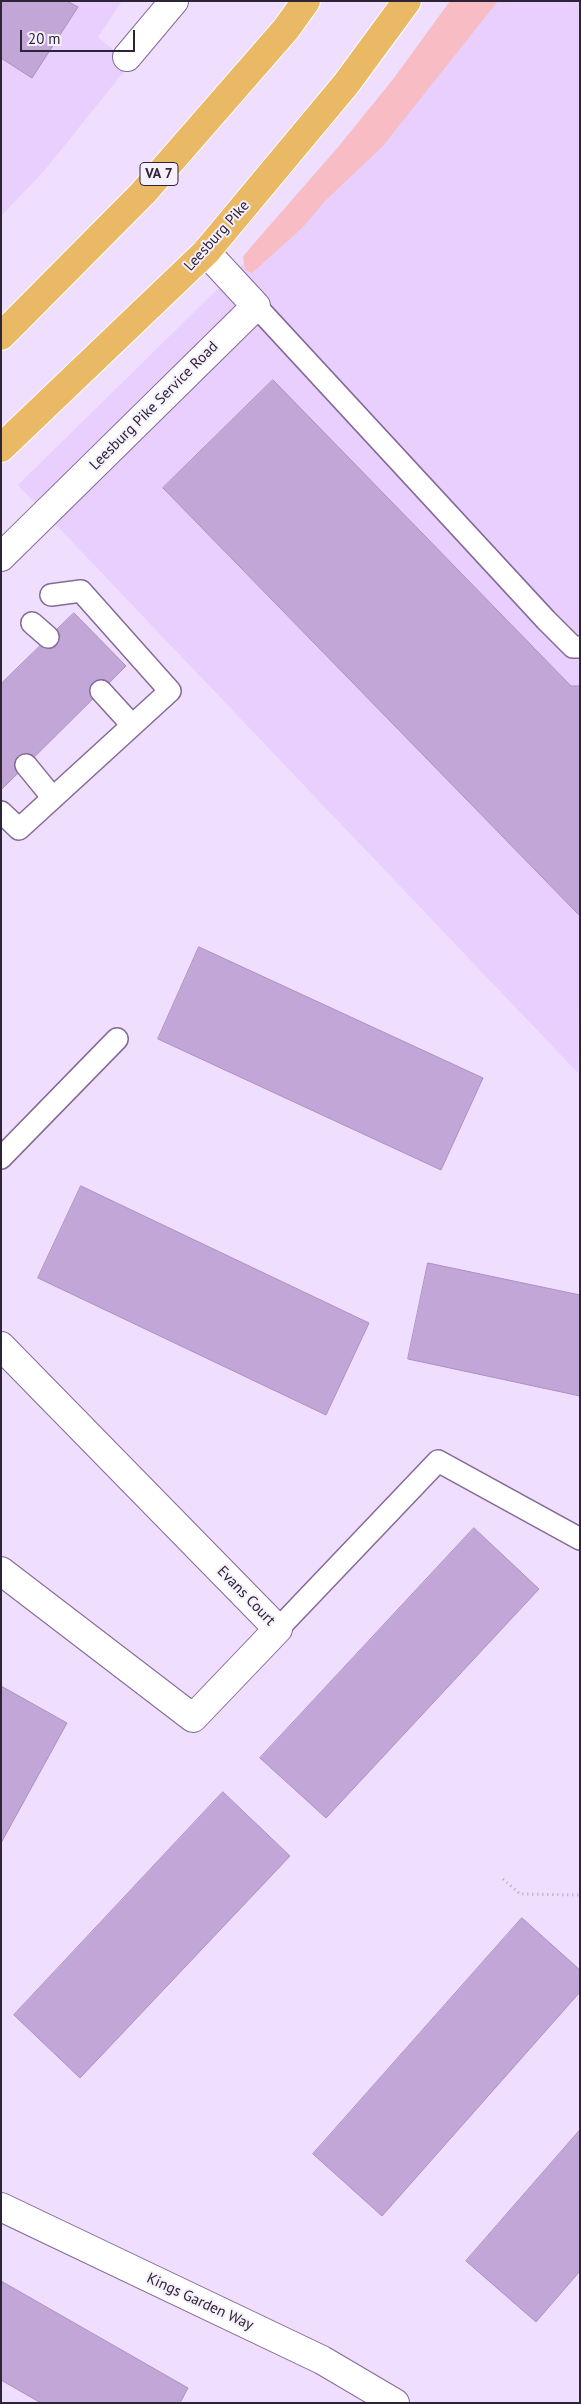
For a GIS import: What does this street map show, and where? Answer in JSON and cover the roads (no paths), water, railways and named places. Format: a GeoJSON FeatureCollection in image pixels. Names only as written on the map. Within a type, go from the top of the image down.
{"type":"FeatureCollection","features":[{"type":"Feature","properties":{"kind":"main road","name":"VA 7"},"geometry":{"type":"LineString","coordinates":[[1,336],[143,192],[286,29],[306,1]]}},
{"type":"Feature","properties":{"kind":"main road","name":"Leesburg Pike"},"geometry":{"type":"LineString","coordinates":[[1,448],[206,252],[346,84],[406,1]]}},
{"type":"Feature","properties":{"kind":"street"},"geometry":{"type":"LineString","coordinates":[[127,57],[174,1]]}},
{"type":"Feature","properties":{"kind":"street"},"geometry":{"type":"LineString","coordinates":[[206,252],[256,306]]}},
{"type":"Feature","properties":{"kind":"street","name":"Leesburg Pike Service Road"},"geometry":{"type":"LineString","coordinates":[[1,557],[256,306]]}},
{"type":"Feature","properties":{"kind":"street","name":"Evans Court"},"geometry":{"type":"LineString","coordinates":[[1,1346],[278,1629],[193,1718],[1,1571]]}},
{"type":"Feature","properties":{"kind":"street","name":"Kings Garden Way"},"geometry":{"type":"LineString","coordinates":[[1,2207],[322,2360],[396,2403]]}},
{"type":"Feature","properties":{"kind":"lane"},"geometry":{"type":"LineString","coordinates":[[256,306],[546,620],[573,647],[580,647]]}},
{"type":"Feature","properties":{"kind":"lane"},"geometry":{"type":"LineString","coordinates":[[1,812],[19,829],[170,691],[81,591],[51,595]]}},
{"type":"Feature","properties":{"kind":"lane"},"geometry":{"type":"LineString","coordinates":[[32,623],[48,637]]}},
{"type":"Feature","properties":{"kind":"lane"},"geometry":{"type":"LineString","coordinates":[[101,691],[132,725]]}},
{"type":"Feature","properties":{"kind":"lane"},"geometry":{"type":"LineString","coordinates":[[26,766],[53,798]]}},
{"type":"Feature","properties":{"kind":"lane"},"geometry":{"type":"LineString","coordinates":[[1,1158],[117,1039]]}},
{"type":"Feature","properties":{"kind":"lane"},"geometry":{"type":"LineString","coordinates":[[278,1629],[438,1461],[580,1539]]}}]}
